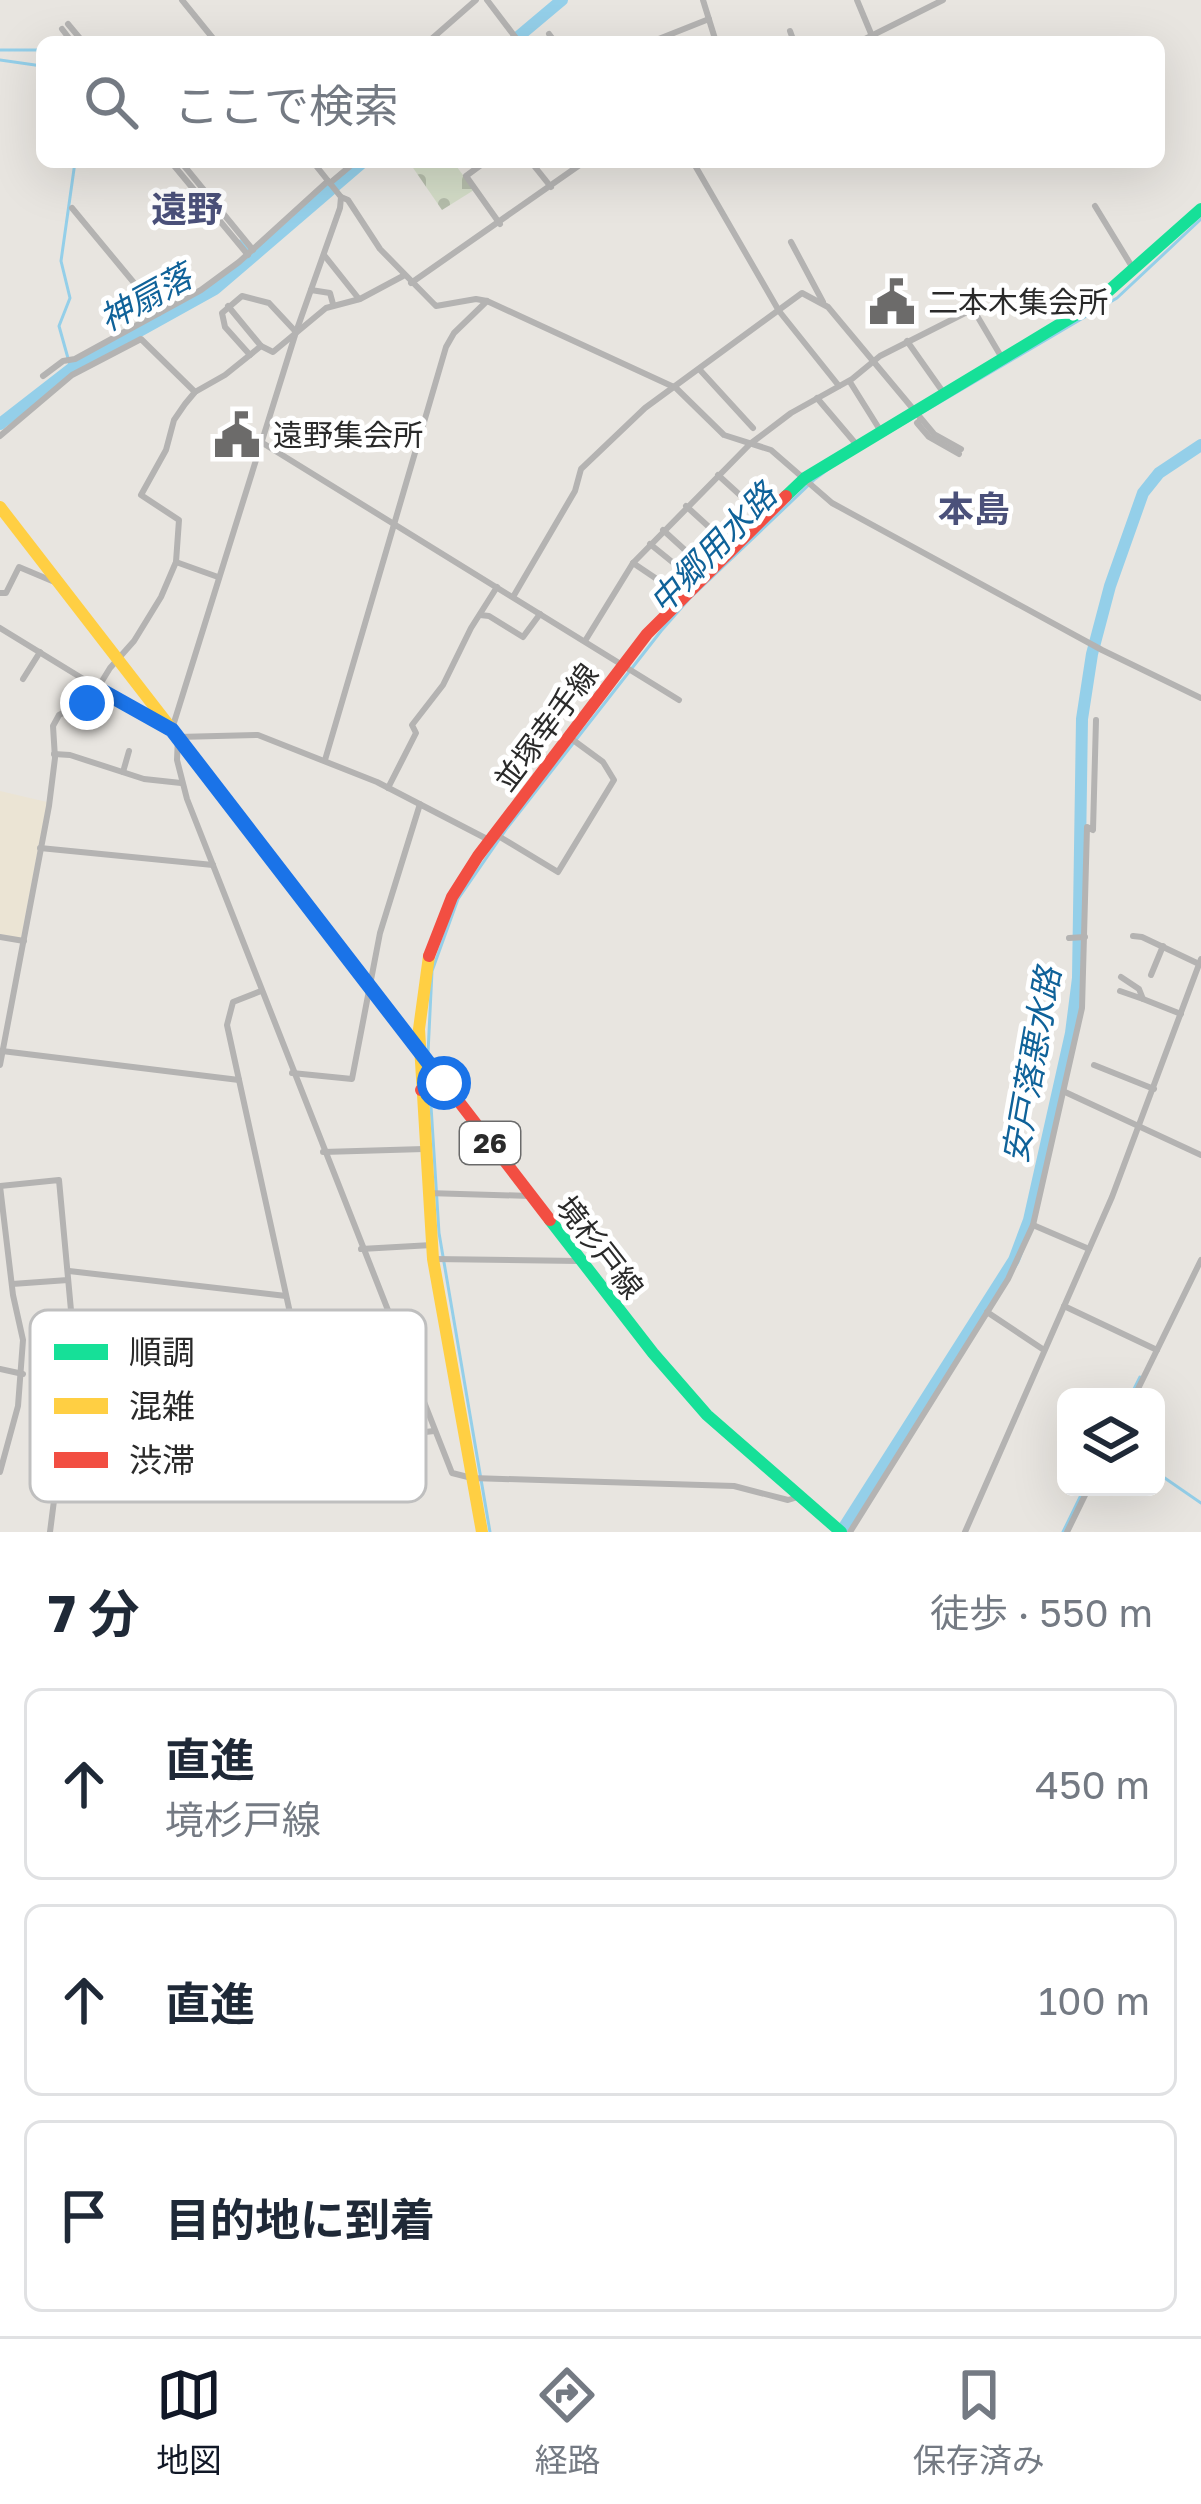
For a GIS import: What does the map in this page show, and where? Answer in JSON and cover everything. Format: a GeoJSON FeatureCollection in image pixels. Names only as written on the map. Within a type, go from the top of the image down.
{"type":"FeatureCollection","features":[{"type":"Feature","properties":{"kind":"main road","name":"並塚幸手線"},"geometry":{"type":"LineString","coordinates":[[482,1532],[432,1252],[421,1090],[422,993],[433,940],[463,877],[624,664],[682,596],[805,478],[880,430],[917,415],[944,392],[1095,303],[1201,209]]}},
{"type":"Feature","properties":{"kind":"main road","name":"境杉戸線"},"geometry":{"type":"LineString","coordinates":[[0,507],[581,1261],[707,1415],[843,1531]]}},
{"type":"Feature","properties":{"kind":"main road"},"geometry":{"type":"LineString","coordinates":[[421,1090],[431,1083],[444,1083]]}},
{"type":"Feature","properties":{"kind":"street"},"geometry":{"type":"LineString","coordinates":[[182,0],[211,36]]}},
{"type":"Feature","properties":{"kind":"street"},"geometry":{"type":"LineString","coordinates":[[435,36],[476,0]]}},
{"type":"Feature","properties":{"kind":"street"},"geometry":{"type":"LineString","coordinates":[[487,0],[515,36]]}},
{"type":"Feature","properties":{"kind":"street"},"geometry":{"type":"LineString","coordinates":[[703,0],[714,36]]}},
{"type":"Feature","properties":{"kind":"street"},"geometry":{"type":"LineString","coordinates":[[857,0],[872,36],[943,0]]}},
{"type":"Feature","properties":{"kind":"street"},"geometry":{"type":"LineString","coordinates":[[666,36],[709,19]]}},
{"type":"Feature","properties":{"kind":"street"},"geometry":{"type":"LineString","coordinates":[[790,31],[792,36]]}},
{"type":"Feature","properties":{"kind":"street"},"geometry":{"type":"LineString","coordinates":[[176,168],[250,252]]}},
{"type":"Feature","properties":{"kind":"street"},"geometry":{"type":"LineString","coordinates":[[187,168],[250,252]]}},
{"type":"Feature","properties":{"kind":"street"},"geometry":{"type":"LineString","coordinates":[[318,168],[348,200],[403,276],[436,306],[476,299],[487,302],[676,388],[724,435],[771,450],[832,502],[1102,650],[1201,698]]}},
{"type":"Feature","properties":{"kind":"street"},"geometry":{"type":"LineString","coordinates":[[43,376],[201,290],[347,168]]}},
{"type":"Feature","properties":{"kind":"street"},"geometry":{"type":"LineString","coordinates":[[477,168],[466,176],[500,224]]}},
{"type":"Feature","properties":{"kind":"street"},"geometry":{"type":"LineString","coordinates":[[536,168],[551,187]]}},
{"type":"Feature","properties":{"kind":"street"},"geometry":{"type":"LineString","coordinates":[[411,283],[576,168]]}},
{"type":"Feature","properties":{"kind":"street"},"geometry":{"type":"LineString","coordinates":[[696,168],[779,311],[839,386]]}},
{"type":"Feature","properties":{"kind":"street"},"geometry":{"type":"LineString","coordinates":[[341,197],[218,577],[175,733],[181,783],[385,1310]]}},
{"type":"Feature","properties":{"kind":"street"},"geometry":{"type":"LineString","coordinates":[[1095,206],[1135,271]]}},
{"type":"Feature","properties":{"kind":"street"},"geometry":{"type":"LineString","coordinates":[[72,208],[159,313]]}},
{"type":"Feature","properties":{"kind":"street"},"geometry":{"type":"LineString","coordinates":[[791,242],[825,305],[934,434],[960,451]]}},
{"type":"Feature","properties":{"kind":"street"},"geometry":{"type":"LineString","coordinates":[[324,255],[359,299]]}},
{"type":"Feature","properties":{"kind":"street"},"geometry":{"type":"LineString","coordinates":[[228,306],[261,346],[273,352],[333,304],[359,299],[403,276]]}},
{"type":"Feature","properties":{"kind":"street"},"geometry":{"type":"LineString","coordinates":[[311,290],[330,292],[333,304]]}},
{"type":"Feature","properties":{"kind":"street"},"geometry":{"type":"LineString","coordinates":[[513,597],[575,491],[578,473],[645,408],[802,293],[825,305]]}},
{"type":"Feature","properties":{"kind":"street"},"geometry":{"type":"LineString","coordinates":[[250,355],[225,327],[222,313],[242,296],[265,302],[296,332]]}},
{"type":"Feature","properties":{"kind":"street"},"geometry":{"type":"LineString","coordinates":[[325,760],[446,347],[487,302]]}},
{"type":"Feature","properties":{"kind":"street"},"geometry":{"type":"LineString","coordinates":[[585,640],[633,563],[686,506],[750,444],[818,398],[906,340],[973,309],[1002,358]]}},
{"type":"Feature","properties":{"kind":"street"},"geometry":{"type":"LineString","coordinates":[[0,436],[80,370],[141,339],[195,392]]}},
{"type":"Feature","properties":{"kind":"street"},"geometry":{"type":"LineString","coordinates":[[906,340],[944,392]]}},
{"type":"Feature","properties":{"kind":"street"},"geometry":{"type":"LineString","coordinates":[[0,1065],[50,806],[56,718],[87,703],[161,597],[176,562],[179,520],[141,495],[166,450],[174,420],[195,392],[261,346]]}},
{"type":"Feature","properties":{"kind":"street"},"geometry":{"type":"LineString","coordinates":[[76,359],[80,370]]}},
{"type":"Feature","properties":{"kind":"street"},"geometry":{"type":"LineString","coordinates":[[700,370],[753,428]]}},
{"type":"Feature","properties":{"kind":"street"},"geometry":{"type":"LineString","coordinates":[[849,380],[880,430]]}},
{"type":"Feature","properties":{"kind":"street"},"geometry":{"type":"LineString","coordinates":[[818,398],[856,444]]}},
{"type":"Feature","properties":{"kind":"street"},"geometry":{"type":"LineString","coordinates":[[261,442],[679,700]]}},
{"type":"Feature","properties":{"kind":"street"},"geometry":{"type":"LineString","coordinates":[[718,475],[764,517]]}},
{"type":"Feature","properties":{"kind":"street"},"geometry":{"type":"LineString","coordinates":[[686,506],[732,548]]}},
{"type":"Feature","properties":{"kind":"street"},"geometry":{"type":"LineString","coordinates":[[664,530],[708,571]]}},
{"type":"Feature","properties":{"kind":"street"},"geometry":{"type":"LineString","coordinates":[[650,544],[697,582]]}},
{"type":"Feature","properties":{"kind":"street"},"geometry":{"type":"LineString","coordinates":[[176,562],[218,577]]}},
{"type":"Feature","properties":{"kind":"street"},"geometry":{"type":"LineString","coordinates":[[633,563],[682,596]]}},
{"type":"Feature","properties":{"kind":"street"},"geometry":{"type":"LineString","coordinates":[[0,593],[6,593],[20,567],[60,584]]}},
{"type":"Feature","properties":{"kind":"street"},"geometry":{"type":"LineString","coordinates":[[388,788],[416,734],[412,725],[416,717],[443,685],[497,587]]}},
{"type":"Feature","properties":{"kind":"street"},"geometry":{"type":"LineString","coordinates":[[480,615],[523,637],[540,614]]}},
{"type":"Feature","properties":{"kind":"street"},"geometry":{"type":"LineString","coordinates":[[0,628],[175,733],[258,735],[388,788],[558,872],[614,781],[602,762],[569,737]]}},
{"type":"Feature","properties":{"kind":"street"},"geometry":{"type":"LineString","coordinates":[[23,679],[40,652]]}},
{"type":"Feature","properties":{"kind":"street"},"geometry":{"type":"LineString","coordinates":[[843,1531],[987,1312],[1033,1225],[1082,1009],[1087,827],[1093,830],[1096,720]]}},
{"type":"Feature","properties":{"kind":"street"},"geometry":{"type":"LineString","coordinates":[[123,772],[129,751]]}},
{"type":"Feature","properties":{"kind":"street"},"geometry":{"type":"LineString","coordinates":[[54,754],[144,779],[181,783]]}},
{"type":"Feature","properties":{"kind":"street"},"geometry":{"type":"LineString","coordinates":[[292,1073],[352,1079],[380,933],[420,804]]}},
{"type":"Feature","properties":{"kind":"street"},"geometry":{"type":"LineString","coordinates":[[40,848],[213,865]]}},
{"type":"Feature","properties":{"kind":"street"},"geometry":{"type":"LineString","coordinates":[[965,1532],[1141,1126],[1200,962],[1133,936]]}},
{"type":"Feature","properties":{"kind":"street"},"geometry":{"type":"LineString","coordinates":[[0,938],[24,941]]}},
{"type":"Feature","properties":{"kind":"street"},"geometry":{"type":"LineString","coordinates":[[1069,938],[1085,938]]}},
{"type":"Feature","properties":{"kind":"street"},"geometry":{"type":"LineString","coordinates":[[1151,976],[1162,946]]}},
{"type":"Feature","properties":{"kind":"street"},"geometry":{"type":"LineString","coordinates":[[1121,976],[1139,988],[1143,998]]}},
{"type":"Feature","properties":{"kind":"street"},"geometry":{"type":"LineString","coordinates":[[1120,991],[1181,1014]]}},
{"type":"Feature","properties":{"kind":"street"},"geometry":{"type":"LineString","coordinates":[[261,992],[233,1002],[227,1025],[289,1310]]}},
{"type":"Feature","properties":{"kind":"street"},"geometry":{"type":"LineString","coordinates":[[2,1051],[239,1080]]}},
{"type":"Feature","properties":{"kind":"street"},"geometry":{"type":"LineString","coordinates":[[1094,1065],[1154,1089]]}},
{"type":"Feature","properties":{"kind":"street"},"geometry":{"type":"LineString","coordinates":[[1065,1092],[1201,1155]]}},
{"type":"Feature","properties":{"kind":"street"},"geometry":{"type":"LineString","coordinates":[[323,1152],[424,1149]]}},
{"type":"Feature","properties":{"kind":"street"},"geometry":{"type":"LineString","coordinates":[[0,1472],[23,1373],[23,1340],[0,1186],[58,1180],[72,1310]]}},
{"type":"Feature","properties":{"kind":"street"},"geometry":{"type":"LineString","coordinates":[[427,1193],[531,1196]]}},
{"type":"Feature","properties":{"kind":"street"},"geometry":{"type":"LineString","coordinates":[[1033,1225],[1089,1249]]}},
{"type":"Feature","properties":{"kind":"street"},"geometry":{"type":"LineString","coordinates":[[361,1249],[581,1261]]}},
{"type":"Feature","properties":{"kind":"street"},"geometry":{"type":"LineString","coordinates":[[1138,1388],[1201,1260]]}},
{"type":"Feature","properties":{"kind":"street"},"geometry":{"type":"LineString","coordinates":[[12,1284],[69,1275],[286,1296]]}},
{"type":"Feature","properties":{"kind":"street"},"geometry":{"type":"LineString","coordinates":[[1064,1306],[1157,1351]]}},
{"type":"Feature","properties":{"kind":"street"},"geometry":{"type":"LineString","coordinates":[[987,1312],[1045,1351]]}},
{"type":"Feature","properties":{"kind":"street"},"geometry":{"type":"LineString","coordinates":[[0,1369],[23,1373]]}},
{"type":"Feature","properties":{"kind":"street"},"geometry":{"type":"LineString","coordinates":[[426,1412],[452,1473],[472,1478],[734,1486],[788,1500],[798,1497]]}},
{"type":"Feature","properties":{"kind":"street"},"geometry":{"type":"LineString","coordinates":[[426,1432],[434,1431]]}},
{"type":"Feature","properties":{"kind":"street"},"geometry":{"type":"LineString","coordinates":[[1066,1532],[1084,1496]]}},
{"type":"Feature","properties":{"kind":"street"},"geometry":{"type":"LineString","coordinates":[[50,1532],[54,1502]]}},
{"type":"Feature","properties":{"kind":"shaded area"},"geometry":{"type":"Polygon","coordinates":[[[0,791],[47,802],[21,938],[0,934],[0,791]]]}},
{"type":"Feature","properties":{"kind":"green space"},"geometry":{"type":"Polygon","coordinates":[[[413,168],[458,168],[474,190],[442,210],[413,168]]]}},
{"type":"Feature","properties":{"kind":"waterway","name":"神扇落"},"geometry":{"type":"LineString","coordinates":[[519,36],[562,0]]}},
{"type":"Feature","properties":{"kind":"waterway"},"geometry":{"type":"LineString","coordinates":[[0,50],[36,50]]}},
{"type":"Feature","properties":{"kind":"waterway"},"geometry":{"type":"LineString","coordinates":[[0,60],[36,65]]}},
{"type":"Feature","properties":{"kind":"waterway"},"geometry":{"type":"LineString","coordinates":[[71,369],[59,326],[70,298],[61,261],[74,168]]}},
{"type":"Feature","properties":{"kind":"waterway","name":"神扇落"},"geometry":{"type":"LineString","coordinates":[[0,424],[71,369],[215,289],[356,168]]}},
{"type":"Feature","properties":{"kind":"waterway","name":"中郷用水路"},"geometry":{"type":"LineString","coordinates":[[884,435],[1117,298],[1201,219]]}},
{"type":"Feature","properties":{"kind":"waterway"},"geometry":{"type":"LineString","coordinates":[[240,241],[255,258]]}},
{"type":"Feature","properties":{"kind":"waterway","name":"安戸落悪水路"},"geometry":{"type":"LineString","coordinates":[[841,1532],[1014,1260],[1029,1220],[1071,1033],[1078,978],[1082,719],[1092,654],[1143,493],[1159,473],[1201,445]]}},
{"type":"Feature","properties":{"kind":"waterway","name":"中郷用水路"},"geometry":{"type":"LineString","coordinates":[[428,1053],[432,971],[458,899],[507,828],[689,599],[835,464]]}},
{"type":"Feature","properties":{"kind":"waterway","name":"中郷用水路"},"geometry":{"type":"LineString","coordinates":[[430,1090],[439,1233],[490,1532]]}},
{"type":"Feature","properties":{"kind":"waterway"},"geometry":{"type":"LineString","coordinates":[[1134,1388],[1140,1377]]}},
{"type":"Feature","properties":{"kind":"waterway"},"geometry":{"type":"LineString","coordinates":[[1165,1478],[1201,1503]]}},
{"type":"Feature","properties":{"kind":"waterway"},"geometry":{"type":"LineString","coordinates":[[1063,1532],[1081,1496]]}},
{"type":"Feature","properties":{"kind":"traffic: fast"},"geometry":{"type":"LineString","coordinates":[[786,496],[805,478],[1095,303],[1201,209]]}},
{"type":"Feature","properties":{"kind":"traffic: fast"},"geometry":{"type":"LineString","coordinates":[[550,1220],[707,1415],[841,1532]]}},
{"type":"Feature","properties":{"kind":"traffic: slow"},"geometry":{"type":"LineString","coordinates":[[0,507],[283,873]]}},
{"type":"Feature","properties":{"kind":"traffic: slow"},"geometry":{"type":"LineString","coordinates":[[429,956],[419,1029],[433,1259],[482,1532]]}},
{"type":"Feature","properties":{"kind":"traffic: jam"},"geometry":{"type":"LineString","coordinates":[[429,956],[452,897],[478,856],[647,634],[786,496]]}},
{"type":"Feature","properties":{"kind":"traffic: jam"},"geometry":{"type":"LineString","coordinates":[[283,873],[550,1220]]}},
{"type":"Feature","properties":{"kind":"traffic: jam"},"geometry":{"type":"LineString","coordinates":[[421,1090],[431,1083],[444,1083]]}},
{"type":"Feature","properties":{"kind":"place","name":"二本木集会所"},"geometry":{"type":"Point","coordinates":[892,302]}},
{"type":"Feature","properties":{"kind":"place","name":"遠野集会所"},"geometry":{"type":"Point","coordinates":[237,435]}},
{"type":"Feature","properties":{"kind":"district","name":"遠野"},"geometry":{"type":"Point","coordinates":[187,208]}},
{"type":"Feature","properties":{"kind":"district","name":"本島"},"geometry":{"type":"Point","coordinates":[974,508]}},
{"type":"Feature","properties":{"kind":"route"},"geometry":{"type":"LineString","coordinates":[[87,703],[97,688],[172,730],[444,1083]]}}]}
